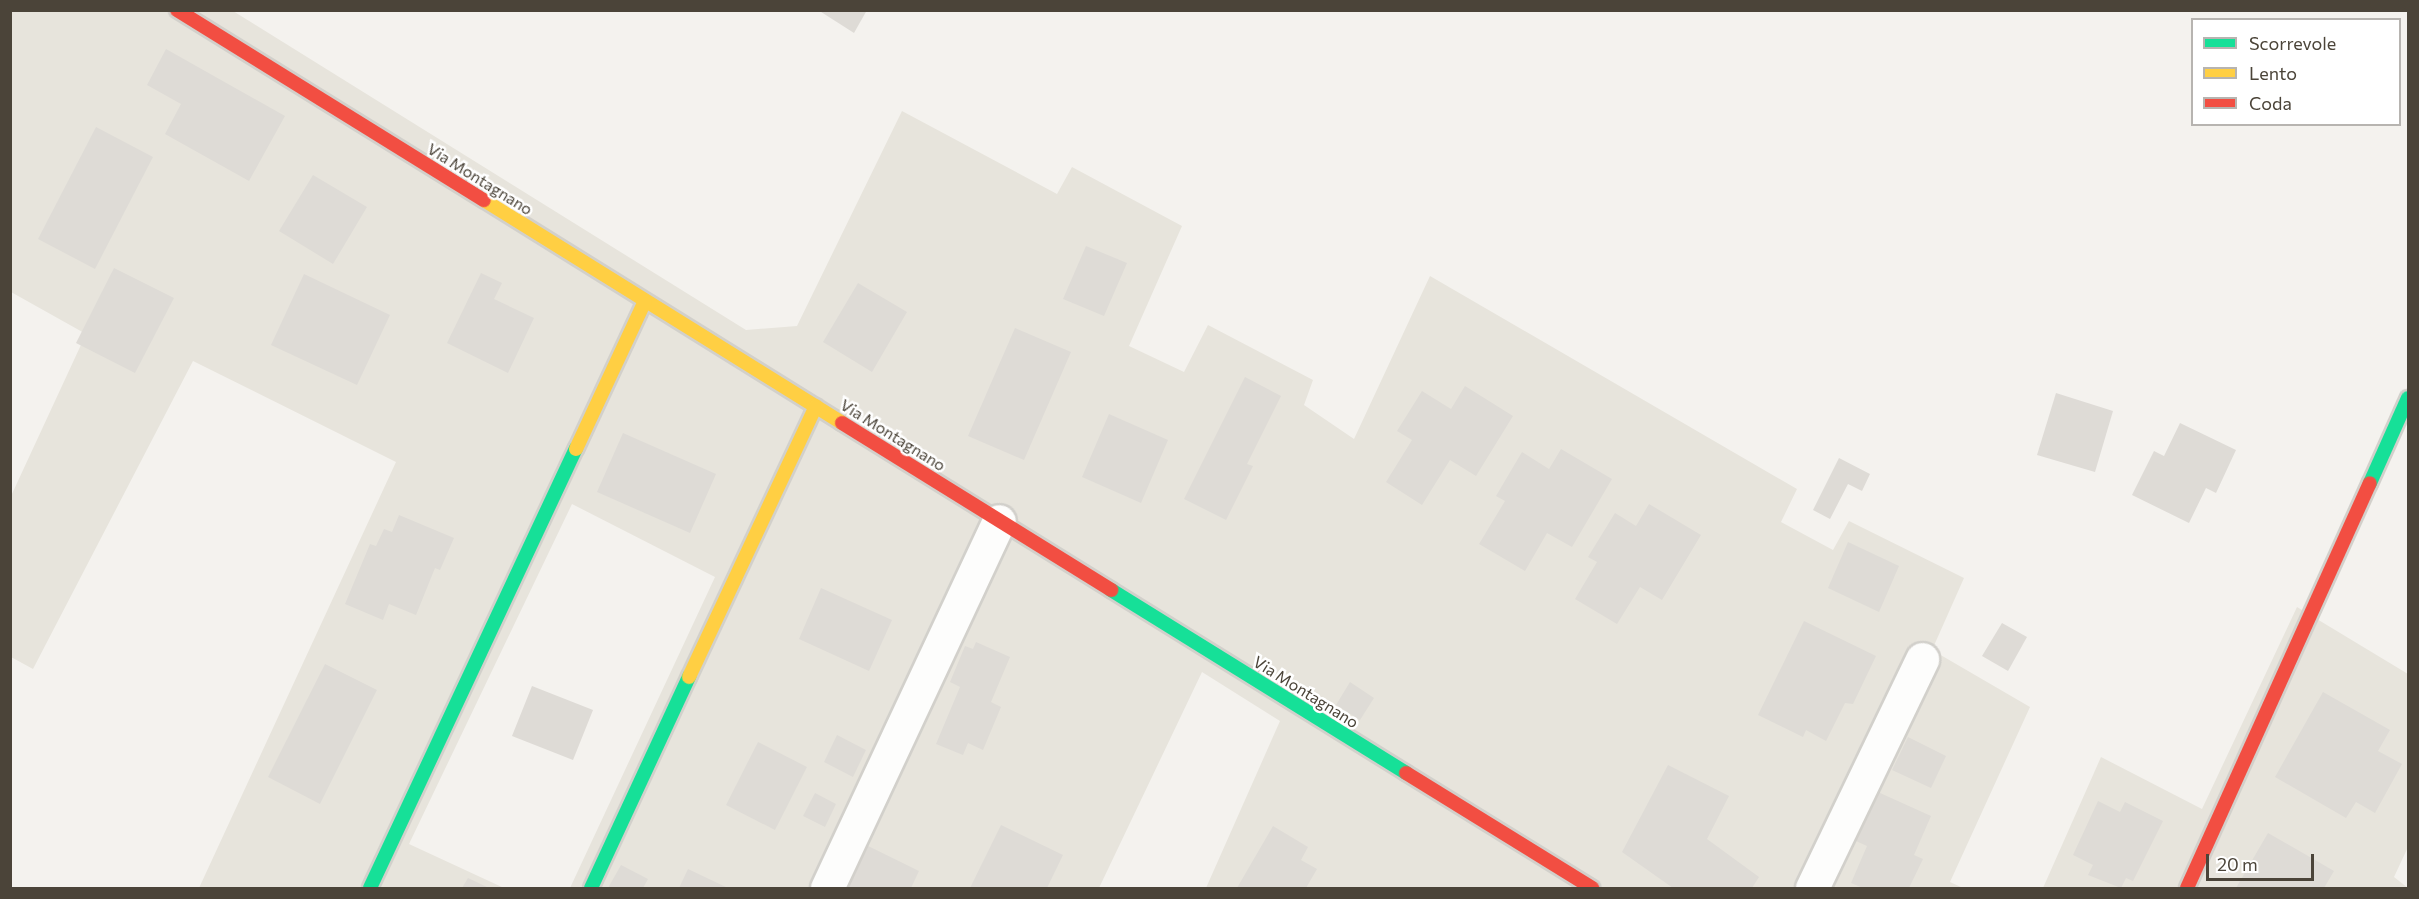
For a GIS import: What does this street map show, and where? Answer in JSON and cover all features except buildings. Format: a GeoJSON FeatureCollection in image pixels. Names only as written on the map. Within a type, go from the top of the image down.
{"type":"FeatureCollection","features":[{"type":"Feature","properties":{"kind":"street","name":"Via Montagnano"},"geometry":{"type":"LineString","coordinates":[[177,10],[1592,888]]}},
{"type":"Feature","properties":{"kind":"street"},"geometry":{"type":"LineString","coordinates":[[370,888],[645,301]]}},
{"type":"Feature","properties":{"kind":"street"},"geometry":{"type":"LineString","coordinates":[[2187,888],[2409,398]]}},
{"type":"Feature","properties":{"kind":"street"},"geometry":{"type":"LineString","coordinates":[[591,888],[816,406]]}},
{"type":"Feature","properties":{"kind":"street"},"geometry":{"type":"LineString","coordinates":[[827,888],[999,521]]}},
{"type":"Feature","properties":{"kind":"street"},"geometry":{"type":"LineString","coordinates":[[1812,888],[1922,659]]}},
{"type":"Feature","properties":{"kind":"shaded area"},"geometry":{"type":"Polygon","coordinates":[[[11,11],[233,11],[746,330],[797,326],[902,111],[1057,194],[1072,167],[1182,226],[1129,346],[1184,372],[1208,325],[1313,380],[1304,405],[1354,439],[1430,276],[1797,489],[1781,522],[1833,550],[1849,521],[1964,578],[1932,650],[2030,707],[1950,882],[1963,888],[1206,888],[1280,721],[1202,672],[1099,888],[570,888],[715,577],[572,504],[409,844],[504,888],[199,888],[396,462],[193,361],[33,669],[11,657],[11,496],[86,334],[11,292],[11,11]]]}},
{"type":"Feature","properties":{"kind":"shaded area"},"geometry":{"type":"Polygon","coordinates":[[[2297,607],[2408,674],[2408,847],[2394,877],[2408,888],[2043,888],[2101,757],[2202,809],[2297,607]]]}},
{"type":"Feature","properties":{"kind":"traffic: fast"},"geometry":{"type":"LineString","coordinates":[[2370,483],[2408,398]]}},
{"type":"Feature","properties":{"kind":"traffic: fast"},"geometry":{"type":"LineString","coordinates":[[370,888],[576,449]]}},
{"type":"Feature","properties":{"kind":"traffic: fast"},"geometry":{"type":"LineString","coordinates":[[1111,590],[1406,773]]}},
{"type":"Feature","properties":{"kind":"traffic: fast"},"geometry":{"type":"LineString","coordinates":[[591,888],[689,677]]}},
{"type":"Feature","properties":{"kind":"traffic: slow"},"geometry":{"type":"LineString","coordinates":[[484,200],[842,423]]}},
{"type":"Feature","properties":{"kind":"traffic: slow"},"geometry":{"type":"LineString","coordinates":[[576,449],[645,301]]}},
{"type":"Feature","properties":{"kind":"traffic: slow"},"geometry":{"type":"LineString","coordinates":[[689,677],[816,406]]}},
{"type":"Feature","properties":{"kind":"traffic: jam"},"geometry":{"type":"LineString","coordinates":[[177,10],[484,200]]}},
{"type":"Feature","properties":{"kind":"traffic: jam"},"geometry":{"type":"LineString","coordinates":[[842,423],[1111,590]]}},
{"type":"Feature","properties":{"kind":"traffic: jam"},"geometry":{"type":"LineString","coordinates":[[2187,888],[2370,483]]}},
{"type":"Feature","properties":{"kind":"traffic: jam"},"geometry":{"type":"LineString","coordinates":[[1406,773],[1592,888]]}}]}
